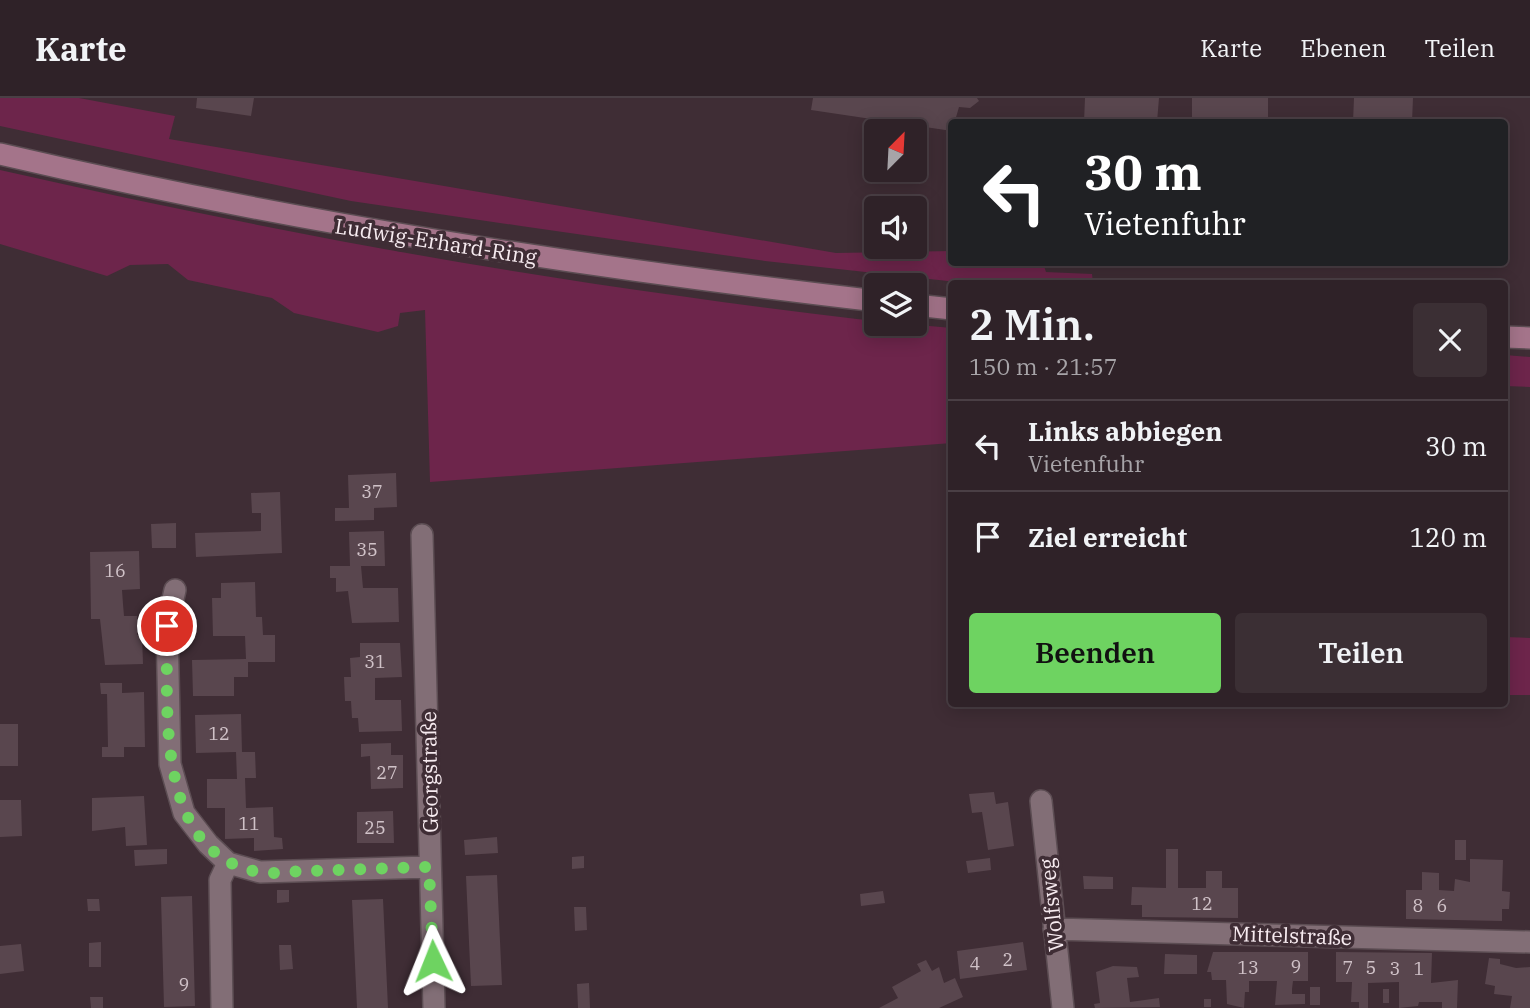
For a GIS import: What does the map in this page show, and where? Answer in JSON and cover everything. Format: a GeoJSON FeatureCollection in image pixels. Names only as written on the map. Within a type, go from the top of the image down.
{"type":"FeatureCollection","features":[{"type":"Feature","properties":{"kind":"main road","name":"Ludwig-Erhard-Ring"},"geometry":{"type":"LineString","coordinates":[[0,154],[356,229],[649,275],[864,300]]}},
{"type":"Feature","properties":{"kind":"main road"},"geometry":{"type":"LineString","coordinates":[[927,306],[948,309]]}},
{"type":"Feature","properties":{"kind":"main road"},"geometry":{"type":"LineString","coordinates":[[1508,337],[1530,338]]}},
{"type":"Feature","properties":{"kind":"street","name":"Georgstraße"},"geometry":{"type":"LineString","coordinates":[[422,536],[434,1008]]}},
{"type":"Feature","properties":{"kind":"street"},"geometry":{"type":"LineString","coordinates":[[175,590],[167,626],[170,764],[184,813],[208,844],[228,863],[260,873],[429,867]]}},
{"type":"Feature","properties":{"kind":"street","name":"Wolfsweg"},"geometry":{"type":"LineString","coordinates":[[1041,801],[1063,1008]]}},
{"type":"Feature","properties":{"kind":"street"},"geometry":{"type":"LineString","coordinates":[[222,1008],[220,880],[228,863]]}},
{"type":"Feature","properties":{"kind":"street","name":"Mittelstraße"},"geometry":{"type":"LineString","coordinates":[[1054,929],[1530,942]]}},
{"type":"Feature","properties":{"kind":"shaded area"},"geometry":{"type":"Polygon","coordinates":[[[0,98],[79,98],[175,116],[169,139],[836,253],[864,253],[864,259],[927,259],[927,251],[948,251],[948,266],[1044,266],[1046,272],[1092,274],[1093,280],[948,281],[927,279],[927,273],[875,273],[765,261],[351,201],[0,126],[0,98]]]}},
{"type":"Feature","properties":{"kind":"shaded area"},"geometry":{"type":"Polygon","coordinates":[[[0,170],[169,207],[424,256],[594,284],[864,320],[864,336],[927,336],[927,326],[948,328],[948,443],[430,482],[425,310],[400,313],[398,326],[378,332],[294,313],[272,298],[188,280],[168,264],[130,265],[107,276],[0,244],[0,170]]]}},
{"type":"Feature","properties":{"kind":"shaded area"},"geometry":{"type":"Polygon","coordinates":[[[1508,355],[1530,357],[1530,387],[1508,386],[1508,355]]]}},
{"type":"Feature","properties":{"kind":"shaded area"},"geometry":{"type":"Polygon","coordinates":[[[1508,637],[1530,638],[1530,695],[1508,695],[1508,637]]]}},
{"type":"Feature","properties":{"kind":"building"},"geometry":{"type":"Polygon","coordinates":[[[197,98],[254,98],[251,116],[196,108],[197,98]]]}},
{"type":"Feature","properties":{"kind":"building"},"geometry":{"type":"Polygon","coordinates":[[[813,98],[977,98],[979,101],[970,108],[959,107],[956,119],[948,119],[948,130],[928,127],[928,119],[871,119],[811,110],[813,98]]]}},
{"type":"Feature","properties":{"kind":"building"},"geometry":{"type":"Polygon","coordinates":[[[1085,98],[1159,98],[1157,119],[1084,119],[1085,98]]]}},
{"type":"Feature","properties":{"kind":"building"},"geometry":{"type":"Polygon","coordinates":[[[1192,98],[1268,98],[1268,119],[1192,119],[1192,98]]]}},
{"type":"Feature","properties":{"kind":"building"},"geometry":{"type":"Polygon","coordinates":[[[1354,98],[1413,98],[1412,119],[1353,119],[1354,98]]]}},
{"type":"Feature","properties":{"kind":"building"},"geometry":{"type":"Polygon","coordinates":[[[396,473],[397,507],[374,508],[374,520],[335,521],[335,508],[349,508],[348,475],[396,473]]]}},
{"type":"Feature","properties":{"kind":"building"},"geometry":{"type":"Polygon","coordinates":[[[280,492],[282,553],[196,557],[195,533],[261,531],[261,513],[252,513],[251,493],[280,492]]]}},
{"type":"Feature","properties":{"kind":"building"},"geometry":{"type":"Polygon","coordinates":[[[176,523],[176,548],[152,548],[151,524],[176,523]]]}},
{"type":"Feature","properties":{"kind":"building"},"geometry":{"type":"Polygon","coordinates":[[[384,531],[385,566],[361,566],[363,588],[398,588],[399,622],[352,623],[348,591],[336,592],[336,578],[330,578],[330,566],[350,566],[349,532],[384,531]]]}},
{"type":"Feature","properties":{"kind":"building"},"geometry":{"type":"Polygon","coordinates":[[[139,551],[140,589],[122,590],[124,616],[137,616],[137,635],[142,635],[143,664],[105,665],[100,619],[91,619],[90,552],[139,551]]]}},
{"type":"Feature","properties":{"kind":"building"},"geometry":{"type":"Polygon","coordinates":[[[255,582],[256,617],[262,617],[263,635],[275,635],[275,662],[248,662],[248,677],[234,677],[234,696],[193,696],[192,660],[246,659],[245,636],[213,636],[212,598],[221,598],[221,583],[255,582]]]}},
{"type":"Feature","properties":{"kind":"building"},"geometry":{"type":"Polygon","coordinates":[[[360,643],[400,643],[402,677],[375,678],[375,700],[401,700],[402,731],[359,732],[358,718],[352,718],[351,701],[345,701],[344,677],[351,677],[350,658],[360,657],[360,643]]]}},
{"type":"Feature","properties":{"kind":"building"},"geometry":{"type":"Polygon","coordinates":[[[100,683],[122,683],[122,693],[144,692],[145,747],[124,747],[124,757],[102,757],[102,747],[108,747],[107,694],[101,694],[100,683]]]}},
{"type":"Feature","properties":{"kind":"building"},"geometry":{"type":"Polygon","coordinates":[[[241,714],[242,752],[255,752],[256,778],[245,778],[246,808],[273,807],[274,837],[282,838],[283,849],[254,851],[254,838],[225,839],[225,808],[207,808],[207,779],[237,779],[236,752],[196,753],[195,715],[241,714]]]}},
{"type":"Feature","properties":{"kind":"building"},"geometry":{"type":"Polygon","coordinates":[[[0,724],[18,724],[18,766],[0,766],[0,724]]]}},
{"type":"Feature","properties":{"kind":"building"},"geometry":{"type":"Polygon","coordinates":[[[391,743],[391,755],[403,755],[403,788],[371,789],[370,756],[361,757],[361,744],[391,743]]]}},
{"type":"Feature","properties":{"kind":"building"},"geometry":{"type":"Polygon","coordinates":[[[994,792],[996,804],[1008,802],[1014,846],[988,850],[982,812],[972,813],[969,794],[994,792]]]}},
{"type":"Feature","properties":{"kind":"building"},"geometry":{"type":"Polygon","coordinates":[[[144,796],[147,845],[126,846],[125,827],[92,831],[92,798],[144,796]]]}},
{"type":"Feature","properties":{"kind":"building"},"geometry":{"type":"Polygon","coordinates":[[[0,800],[21,800],[22,836],[0,837],[0,800]]]}},
{"type":"Feature","properties":{"kind":"building"},"geometry":{"type":"Polygon","coordinates":[[[393,811],[394,843],[357,843],[357,812],[393,811]]]}},
{"type":"Feature","properties":{"kind":"building"},"geometry":{"type":"Polygon","coordinates":[[[497,837],[498,853],[465,855],[464,840],[497,837]]]}},
{"type":"Feature","properties":{"kind":"building"},"geometry":{"type":"Polygon","coordinates":[[[1455,840],[1466,840],[1466,860],[1455,860],[1455,840]]]}},
{"type":"Feature","properties":{"kind":"building"},"geometry":{"type":"Polygon","coordinates":[[[167,849],[167,864],[135,866],[134,850],[167,849]]]}},
{"type":"Feature","properties":{"kind":"building"},"geometry":{"type":"Polygon","coordinates":[[[1166,849],[1178,849],[1178,888],[1206,888],[1206,871],[1222,871],[1222,888],[1238,888],[1238,918],[1142,917],[1142,905],[1131,905],[1132,887],[1166,888],[1166,849]]]}},
{"type":"Feature","properties":{"kind":"building"},"geometry":{"type":"Polygon","coordinates":[[[584,856],[584,868],[572,869],[572,857],[584,856]]]}},
{"type":"Feature","properties":{"kind":"building"},"geometry":{"type":"Polygon","coordinates":[[[990,858],[991,870],[968,873],[966,861],[990,858]]]}},
{"type":"Feature","properties":{"kind":"building"},"geometry":{"type":"Polygon","coordinates":[[[1470,859],[1503,860],[1502,891],[1510,892],[1509,909],[1502,909],[1502,921],[1406,919],[1406,890],[1422,890],[1422,872],[1439,873],[1439,890],[1454,891],[1455,879],[1470,882],[1470,859]]]}},
{"type":"Feature","properties":{"kind":"building"},"geometry":{"type":"Polygon","coordinates":[[[497,875],[502,985],[471,986],[466,876],[497,875]]]}},
{"type":"Feature","properties":{"kind":"building"},"geometry":{"type":"Polygon","coordinates":[[[1083,876],[1113,877],[1113,889],[1084,889],[1083,876]]]}},
{"type":"Feature","properties":{"kind":"building"},"geometry":{"type":"Polygon","coordinates":[[[277,890],[289,890],[289,902],[277,903],[277,890]]]}},
{"type":"Feature","properties":{"kind":"building"},"geometry":{"type":"Polygon","coordinates":[[[883,891],[885,903],[861,906],[860,894],[883,891]]]}},
{"type":"Feature","properties":{"kind":"building"},"geometry":{"type":"Polygon","coordinates":[[[192,896],[195,1006],[164,1007],[161,897],[192,896]]]}},
{"type":"Feature","properties":{"kind":"building"},"geometry":{"type":"Polygon","coordinates":[[[87,899],[99,899],[100,911],[88,911],[87,899]]]}},
{"type":"Feature","properties":{"kind":"building"},"geometry":{"type":"Polygon","coordinates":[[[383,899],[388,1008],[357,1008],[352,900],[383,899]]]}},
{"type":"Feature","properties":{"kind":"building"},"geometry":{"type":"Polygon","coordinates":[[[574,907],[586,907],[587,930],[575,931],[574,907]]]}},
{"type":"Feature","properties":{"kind":"building"},"geometry":{"type":"Polygon","coordinates":[[[101,942],[101,967],[89,967],[89,943],[101,942]]]}},
{"type":"Feature","properties":{"kind":"building"},"geometry":{"type":"Polygon","coordinates":[[[1023,942],[1027,970],[960,979],[957,951],[1023,942]]]}},
{"type":"Feature","properties":{"kind":"building"},"geometry":{"type":"Polygon","coordinates":[[[21,944],[24,971],[0,974],[0,946],[21,944]]]}},
{"type":"Feature","properties":{"kind":"building"},"geometry":{"type":"Polygon","coordinates":[[[279,945],[291,945],[293,969],[280,970],[279,945]]]}},
{"type":"Feature","properties":{"kind":"building"},"geometry":{"type":"Polygon","coordinates":[[[1213,952],[1308,952],[1308,981],[1293,981],[1292,989],[1292,994],[1305,994],[1305,1004],[1275,1005],[1277,981],[1249,981],[1244,1008],[1227,1004],[1226,980],[1212,980],[1211,972],[1207,972],[1213,952]]]}},
{"type":"Feature","properties":{"kind":"building"},"geometry":{"type":"Polygon","coordinates":[[[1336,952],[1432,953],[1431,983],[1458,980],[1457,1008],[1442,1008],[1442,1002],[1419,1002],[1418,1006],[1399,1008],[1399,982],[1368,983],[1368,1008],[1359,1008],[1359,1002],[1351,1002],[1352,982],[1336,982],[1336,952]]]}},
{"type":"Feature","properties":{"kind":"building"},"geometry":{"type":"Polygon","coordinates":[[[1165,954],[1197,955],[1197,974],[1164,974],[1165,954]]]}},
{"type":"Feature","properties":{"kind":"building"},"geometry":{"type":"Polygon","coordinates":[[[1489,958],[1500,959],[1500,964],[1516,968],[1530,967],[1530,1008],[1510,1008],[1512,996],[1494,994],[1495,986],[1485,984],[1489,958]]]}},
{"type":"Feature","properties":{"kind":"building"},"geometry":{"type":"Polygon","coordinates":[[[926,960],[932,971],[939,967],[944,983],[955,978],[963,997],[939,1008],[879,1008],[898,998],[892,987],[921,971],[917,964],[926,960]]]}},
{"type":"Feature","properties":{"kind":"building"},"geometry":{"type":"Polygon","coordinates":[[[1113,966],[1137,967],[1139,977],[1127,978],[1130,1002],[1159,998],[1160,1007],[1095,1008],[1094,1004],[1100,1003],[1096,972],[1113,966]]]}},
{"type":"Feature","properties":{"kind":"building"},"geometry":{"type":"Polygon","coordinates":[[[589,983],[590,1008],[578,1008],[577,984],[589,983]]]}},
{"type":"Feature","properties":{"kind":"building"},"geometry":{"type":"Polygon","coordinates":[[[1310,987],[1320,987],[1320,1005],[1310,1005],[1310,987]]]}},
{"type":"Feature","properties":{"kind":"building"},"geometry":{"type":"Polygon","coordinates":[[[1383,989],[1389,989],[1389,1003],[1383,1003],[1383,989]]]}},
{"type":"Feature","properties":{"kind":"building"},"geometry":{"type":"Polygon","coordinates":[[[90,997],[103,997],[103,1008],[91,1008],[90,997]]]}},
{"type":"Feature","properties":{"kind":"building"},"geometry":{"type":"Polygon","coordinates":[[[1204,999],[1211,999],[1211,1007],[1204,1007],[1204,999]]]}},
{"type":"Feature","properties":{"kind":"route"},"geometry":{"type":"LineString","coordinates":[[167,626],[170,764],[184,813],[208,844],[228,863],[260,873],[429,867],[433,961]]}}]}
